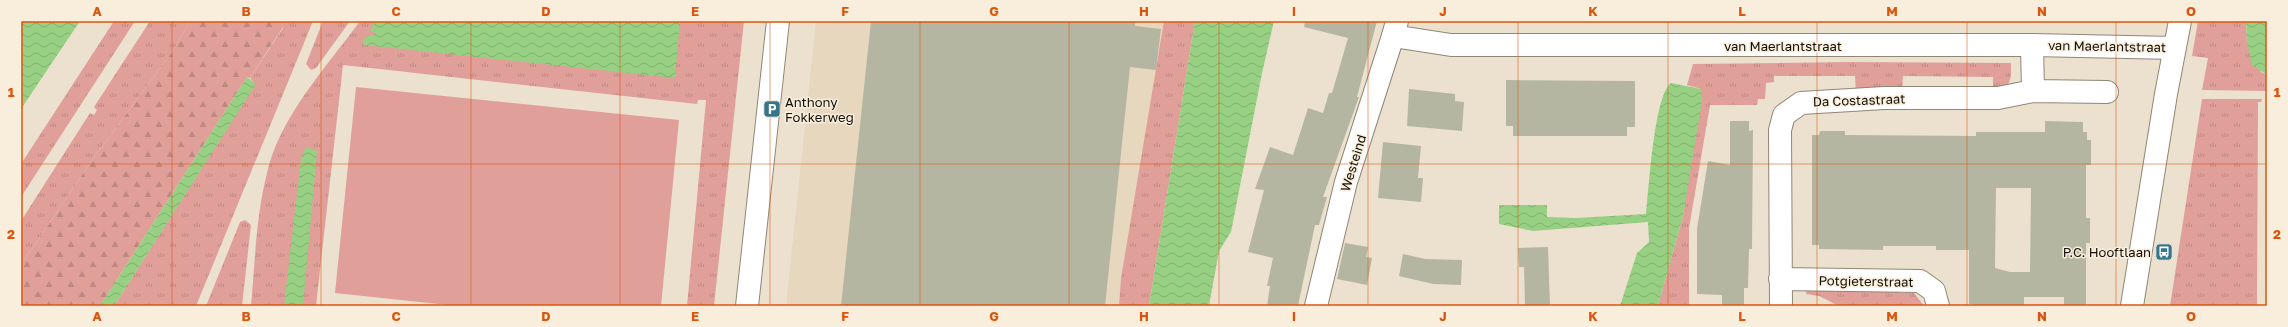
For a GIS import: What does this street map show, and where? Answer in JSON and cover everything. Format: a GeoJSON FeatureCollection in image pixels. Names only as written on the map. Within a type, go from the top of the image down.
{"type":"FeatureCollection","features":[{"type":"Feature","properties":{"kind":"street"},"geometry":{"type":"LineString","coordinates":[[747,306],[778,21]]}},
{"type":"Feature","properties":{"kind":"street"},"geometry":{"type":"LineString","coordinates":[[2132,306],[2174,48],[2180,22]]}},
{"type":"Feature","properties":{"kind":"street","name":"van Maerlantstraat"},"geometry":{"type":"LineString","coordinates":[[1395,29],[1450,45],[2032,45],[2174,48]]}},
{"type":"Feature","properties":{"kind":"street","name":"Westeind"},"geometry":{"type":"LineString","coordinates":[[1316,306],[1346,182],[1395,29]]}},
{"type":"Feature","properties":{"kind":"street"},"geometry":{"type":"LineString","coordinates":[[2032,45],[2033,92]]}},
{"type":"Feature","properties":{"kind":"street","name":"Da Costastraat"},"geometry":{"type":"LineString","coordinates":[[1781,306],[1780,130],[1784,115],[1801,103],[1884,98],[1998,98],[2033,92],[2107,92]]}},
{"type":"Feature","properties":{"kind":"street","name":"Potgieterstraat"},"geometry":{"type":"LineString","coordinates":[[1780,279],[1920,281],[1934,291],[1938,306]]}},
{"type":"Feature","properties":{"kind":"shaded area"},"geometry":{"type":"Polygon","coordinates":[[[816,21],[1164,21],[1121,278],[1119,306],[786,306],[816,21]]]}},
{"type":"Feature","properties":{"kind":"green space"},"geometry":{"type":"Polygon","coordinates":[[[114,21],[135,21],[21,197],[21,164],[114,21]]]}},
{"type":"Feature","properties":{"kind":"green space"},"geometry":{"type":"Polygon","coordinates":[[[150,21],[190,21],[174,49],[90,163],[21,265],[21,221],[90,113],[94,115],[97,110],[94,107],[150,21]]]}},
{"type":"Feature","properties":{"kind":"green space"},"geometry":{"type":"Polygon","coordinates":[[[190,21],[279,21],[283,27],[250,78],[247,77],[100,306],[21,306],[21,265],[90,163],[174,49],[190,21]]]}},
{"type":"Feature","properties":{"kind":"green space"},"geometry":{"type":"Polygon","coordinates":[[[279,21],[313,21],[196,306],[114,306],[255,84],[250,78],[283,28],[279,21]]]}},
{"type":"Feature","properties":{"kind":"green space"},"geometry":{"type":"Polygon","coordinates":[[[323,21],[350,21],[316,68],[311,70],[306,64],[323,21]]]}},
{"type":"Feature","properties":{"kind":"green space"},"geometry":{"type":"Polygon","coordinates":[[[360,21],[744,21],[714,306],[687,306],[706,100],[698,100],[697,104],[343,65],[316,306],[251,306],[260,206],[273,152],[293,112],[360,21]]]}},
{"type":"Feature","properties":{"kind":"green space"},"geometry":{"type":"Polygon","coordinates":[[[1164,21],[1195,21],[1149,306],[1119,306],[1121,278],[1164,21]]]}},
{"type":"Feature","properties":{"kind":"green space"},"geometry":{"type":"Polygon","coordinates":[[[2198,21],[2246,21],[2247,43],[2261,72],[2267,75],[2267,91],[2202,90],[2208,58],[2192,56],[2198,21]]]}},
{"type":"Feature","properties":{"kind":"green space"},"geometry":{"type":"Polygon","coordinates":[[[1849,62],[2011,63],[2011,76],[2008,85],[1993,93],[1993,77],[1903,76],[1902,92],[1856,92],[1855,76],[1774,76],[1774,82],[1766,83],[1765,99],[1758,99],[1757,105],[1710,105],[1689,228],[1689,306],[1658,306],[1683,216],[1701,89],[1687,85],[1693,64],[1849,62]]]}},
{"type":"Feature","properties":{"kind":"green space"},"geometry":{"type":"Polygon","coordinates":[[[356,87],[679,120],[661,306],[457,306],[335,293],[356,87]]]}},
{"type":"Feature","properties":{"kind":"green space"},"geometry":{"type":"Polygon","coordinates":[[[2202,99],[2262,99],[2261,102],[2258,102],[2257,306],[2170,306],[2202,99]]]}},
{"type":"Feature","properties":{"kind":"green space"},"geometry":{"type":"Polygon","coordinates":[[[245,220],[251,225],[242,306],[206,306],[240,222],[245,220]]]}},
{"type":"Feature","properties":{"kind":"green space"},"geometry":{"type":"Polygon","coordinates":[[[1807,288],[1899,288],[1899,293],[1914,293],[1924,306],[1839,306],[1819,296],[1806,294],[1807,288]]]}},
{"type":"Feature","properties":{"kind":"water"},"geometry":{"type":"Polygon","coordinates":[[[21,21],[80,21],[21,109],[21,21]]]}},
{"type":"Feature","properties":{"kind":"water"},"geometry":{"type":"Polygon","coordinates":[[[376,21],[680,21],[675,78],[364,45],[363,42],[366,37],[369,35],[375,35],[375,33],[370,30],[376,21]]]}},
{"type":"Feature","properties":{"kind":"water"},"geometry":{"type":"Polygon","coordinates":[[[1195,21],[1274,21],[1262,73],[1231,232],[1219,251],[1209,306],[1149,306],[1195,21]]]}},
{"type":"Feature","properties":{"kind":"water"},"geometry":{"type":"Polygon","coordinates":[[[2246,21],[2267,21],[2267,75],[2252,65],[2247,43],[2246,21]]]}},
{"type":"Feature","properties":{"kind":"water"},"geometry":{"type":"Polygon","coordinates":[[[247,77],[256,84],[114,306],[100,306],[247,77]]]}},
{"type":"Feature","properties":{"kind":"water"},"geometry":{"type":"Polygon","coordinates":[[[1671,83],[1701,89],[1702,101],[1683,216],[1658,306],[1620,306],[1637,253],[1649,242],[1648,222],[1533,231],[1499,224],[1499,205],[1547,205],[1547,217],[1576,218],[1646,214],[1656,123],[1665,91],[1671,83]]]}},
{"type":"Feature","properties":{"kind":"water"},"geometry":{"type":"Polygon","coordinates":[[[306,147],[317,151],[303,306],[284,306],[301,159],[306,147]]]}},
{"type":"Feature","properties":{"kind":"building"},"geometry":{"type":"Polygon","coordinates":[[[871,21],[1135,21],[1135,26],[1161,29],[1156,70],[1130,67],[1105,306],[841,306],[871,21]]]}},
{"type":"Feature","properties":{"kind":"building"},"geometry":{"type":"Polygon","coordinates":[[[1305,21],[1377,21],[1357,97],[1359,97],[1323,197],[1327,197],[1319,225],[1315,225],[1298,306],[1267,306],[1270,286],[1267,286],[1273,258],[1248,252],[1264,190],[1255,189],[1270,147],[1293,155],[1308,108],[1323,113],[1329,93],[1332,93],[1348,38],[1304,27],[1305,21]]]}},
{"type":"Feature","properties":{"kind":"building"},"geometry":{"type":"Polygon","coordinates":[[[1506,80],[1635,81],[1635,127],[1627,127],[1627,136],[1513,136],[1513,126],[1506,126],[1506,80]]]}},
{"type":"Feature","properties":{"kind":"building"},"geometry":{"type":"Polygon","coordinates":[[[1409,89],[1455,94],[1455,101],[1464,102],[1462,131],[1407,126],[1409,89]]]}},
{"type":"Feature","properties":{"kind":"building"},"geometry":{"type":"Polygon","coordinates":[[[1730,121],[1749,121],[1749,131],[1753,130],[1752,249],[1749,249],[1748,288],[1744,288],[1744,306],[1722,306],[1722,295],[1697,294],[1697,229],[1708,161],[1730,165],[1730,121]]]}},
{"type":"Feature","properties":{"kind":"building"},"geometry":{"type":"Polygon","coordinates":[[[2045,121],[2083,122],[2083,132],[2087,132],[2087,140],[2091,140],[2091,165],[2086,165],[2086,218],[2090,218],[2090,243],[2086,243],[2086,306],[2064,306],[2064,297],[2024,297],[2024,306],[1973,306],[1973,304],[1969,304],[1969,250],[1936,250],[1936,246],[1883,246],[1883,250],[1819,249],[1819,245],[1812,245],[1812,135],[1819,135],[1820,131],[1845,131],[1845,135],[1976,136],[1976,132],[2045,132],[2045,121]],[[1996,188],[1995,268],[2010,272],[2030,272],[2031,188],[1996,188]]]}},
{"type":"Feature","properties":{"kind":"building"},"geometry":{"type":"Polygon","coordinates":[[[1383,142],[1421,146],[1418,178],[1423,178],[1421,202],[1378,198],[1383,142]]]}},
{"type":"Feature","properties":{"kind":"building"},"geometry":{"type":"Polygon","coordinates":[[[1345,243],[1368,247],[1366,257],[1372,258],[1367,285],[1337,279],[1345,243]]]}},
{"type":"Feature","properties":{"kind":"building"},"geometry":{"type":"Polygon","coordinates":[[[1548,247],[1550,306],[1525,306],[1524,267],[1519,267],[1518,248],[1548,247]]]}},
{"type":"Feature","properties":{"kind":"building"},"geometry":{"type":"Polygon","coordinates":[[[1403,254],[1425,259],[1462,260],[1461,285],[1433,284],[1399,276],[1403,254]]]}},
{"type":"Feature","properties":{"kind":"place","name":"Anthony Fokkerweg"},"geometry":{"type":"Point","coordinates":[772,109]}},
{"type":"Feature","properties":{"kind":"place","name":"P.C. Hooftlaan"},"geometry":{"type":"Point","coordinates":[2164,252]}}]}
